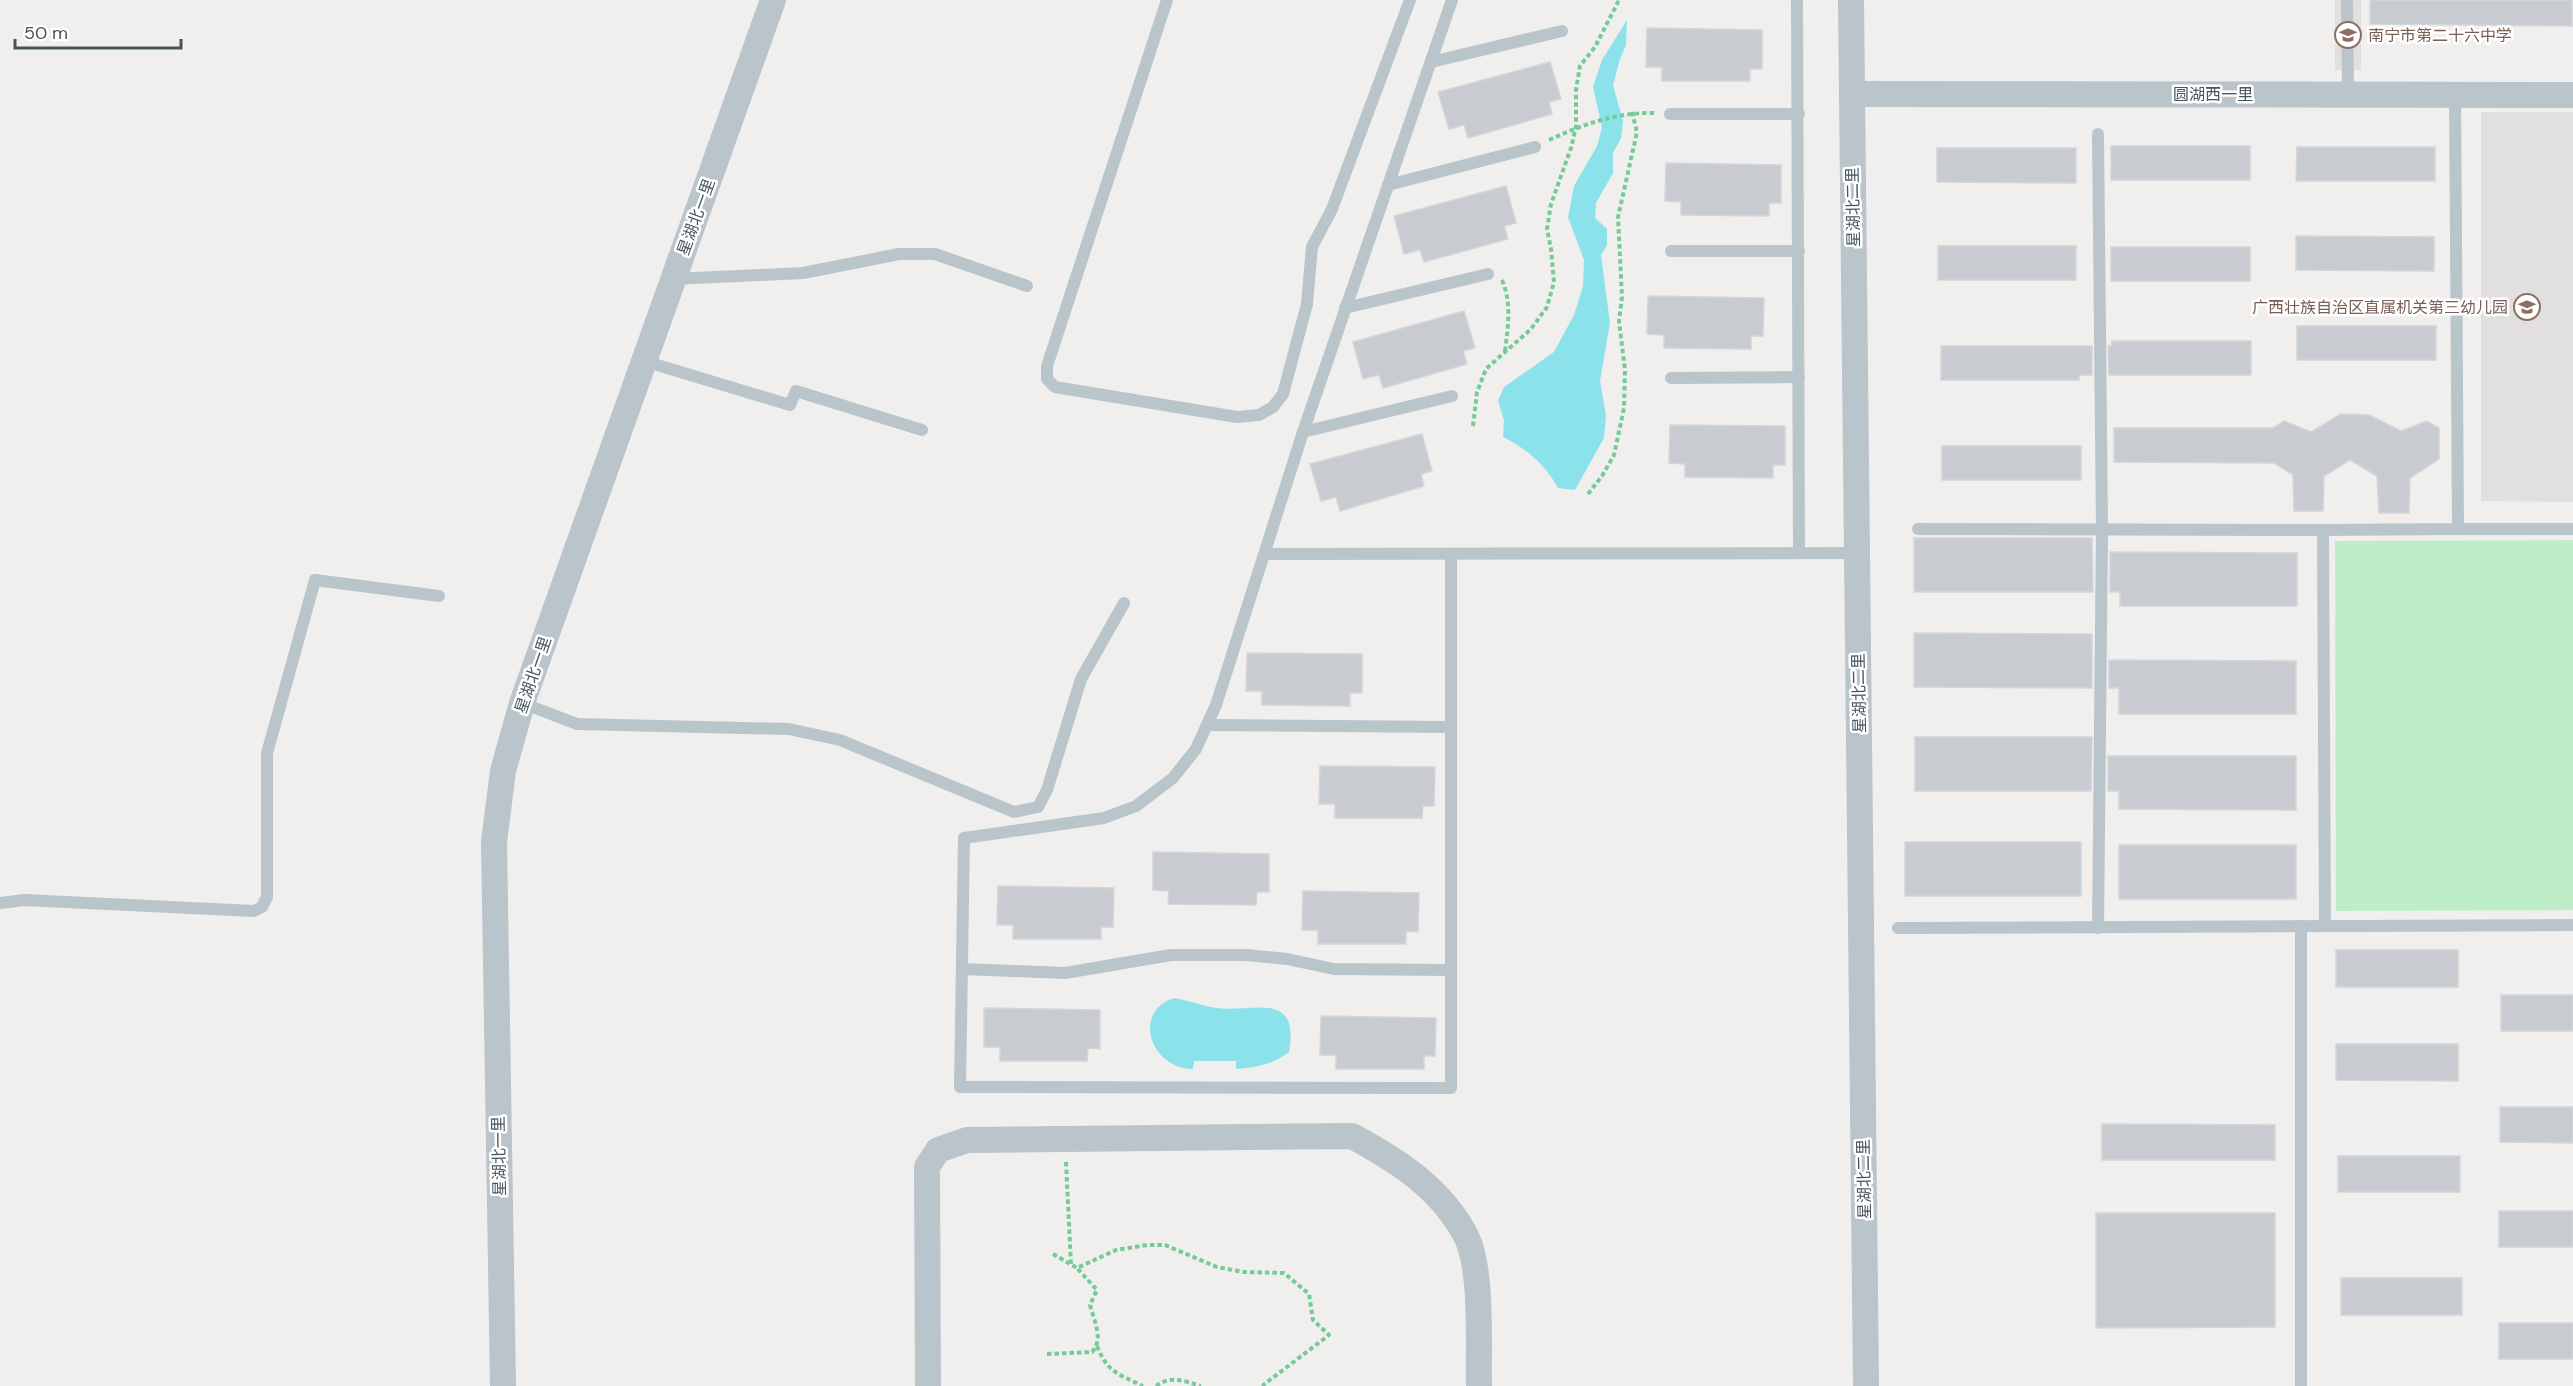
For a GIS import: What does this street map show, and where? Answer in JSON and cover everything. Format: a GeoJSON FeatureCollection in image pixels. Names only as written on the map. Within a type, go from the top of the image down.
{"type":"FeatureCollection","features":[{"type":"Feature","properties":{"kind":"street","name":"星湖北一里"},"geometry":{"type":"LineString","coordinates":[[503,1386],[494,842],[503,771],[522,703],[773,0]]}},
{"type":"Feature","properties":{"kind":"street","name":"星湖北二里"},"geometry":{"type":"LineString","coordinates":[[1851,0],[1866,1386]]}},
{"type":"Feature","properties":{"kind":"street","name":"圆湖西一里"},"geometry":{"type":"LineString","coordinates":[[1852,94],[2573,95]]}},
{"type":"Feature","properties":{"kind":"street"},"geometry":{"type":"LineString","coordinates":[[928,1386],[927,1167],[938,1150],[967,1140],[1352,1136],[1398,1161],[1440,1197],[1467,1238],[1477,1282],[1479,1386]]}},
{"type":"Feature","properties":{"kind":"lane"},"geometry":{"type":"LineString","coordinates":[[1167,0],[1047,366],[1047,379],[1055,387],[1237,417],[1259,415],[1273,407],[1283,394],[1307,304],[1312,247],[1332,209],[1410,0]]}},
{"type":"Feature","properties":{"kind":"lane"},"geometry":{"type":"LineString","coordinates":[[1451,554],[1451,1088],[960,1087],[964,838],[1104,818],[1136,806],[1173,778],[1196,749],[1216,705],[1303,432],[1452,0]]}},
{"type":"Feature","properties":{"kind":"lane"},"geometry":{"type":"LineString","coordinates":[[1797,0],[1799,553]]}},
{"type":"Feature","properties":{"kind":"lane"},"geometry":{"type":"LineString","coordinates":[[2347,0],[2348,94]]}},
{"type":"Feature","properties":{"kind":"lane"},"geometry":{"type":"LineString","coordinates":[[1431,62],[1562,31]]}},
{"type":"Feature","properties":{"kind":"lane"},"geometry":{"type":"LineString","coordinates":[[2456,95],[2458,529]]}},
{"type":"Feature","properties":{"kind":"lane"},"geometry":{"type":"LineString","coordinates":[[1670,114],[1798,114]]}},
{"type":"Feature","properties":{"kind":"lane"},"geometry":{"type":"LineString","coordinates":[[2097,928],[2102,530],[2098,134]]}},
{"type":"Feature","properties":{"kind":"lane"},"geometry":{"type":"LineString","coordinates":[[1388,185],[1535,147]]}},
{"type":"Feature","properties":{"kind":"lane"},"geometry":{"type":"LineString","coordinates":[[1671,251],[1798,251]]}},
{"type":"Feature","properties":{"kind":"lane"},"geometry":{"type":"LineString","coordinates":[[674,279],[803,273],[899,254],[935,254],[1027,286]]}},
{"type":"Feature","properties":{"kind":"lane"},"geometry":{"type":"LineString","coordinates":[[1346,308],[1488,274]]}},
{"type":"Feature","properties":{"kind":"lane"},"geometry":{"type":"LineString","coordinates":[[645,361],[790,405],[796,391],[922,430]]}},
{"type":"Feature","properties":{"kind":"lane"},"geometry":{"type":"LineString","coordinates":[[1671,378],[1799,377]]}},
{"type":"Feature","properties":{"kind":"lane"},"geometry":{"type":"LineString","coordinates":[[1303,432],[1452,396]]}},
{"type":"Feature","properties":{"kind":"lane"},"geometry":{"type":"LineString","coordinates":[[1918,529],[2573,529]]}},
{"type":"Feature","properties":{"kind":"lane"},"geometry":{"type":"LineString","coordinates":[[2322,530],[2325,926]]}},
{"type":"Feature","properties":{"kind":"lane"},"geometry":{"type":"LineString","coordinates":[[1265,554],[1857,553]]}},
{"type":"Feature","properties":{"kind":"lane"},"geometry":{"type":"LineString","coordinates":[[0,903],[24,900],[254,911],[262,907],[267,897],[267,753],[315,580],[439,596]]}},
{"type":"Feature","properties":{"kind":"lane"},"geometry":{"type":"LineString","coordinates":[[522,703],[577,724],[789,729],[840,740],[1014,812],[1038,807],[1047,790],[1081,679],[1124,603]]}},
{"type":"Feature","properties":{"kind":"lane"},"geometry":{"type":"LineString","coordinates":[[1207,725],[1451,727]]}},
{"type":"Feature","properties":{"kind":"lane"},"geometry":{"type":"LineString","coordinates":[[1898,928],[2573,925]]}},
{"type":"Feature","properties":{"kind":"lane"},"geometry":{"type":"LineString","coordinates":[[2301,926],[2301,1386]]}},
{"type":"Feature","properties":{"kind":"lane"},"geometry":{"type":"LineString","coordinates":[[962,969],[1065,973],[1171,955],[1246,955],[1287,959],[1334,969],[1451,970]]}},
{"type":"Feature","properties":{"kind":"path"},"geometry":{"type":"LineString","coordinates":[[1473,426],[1475,398],[1486,369],[1531,329],[1547,307],[1554,282],[1547,229],[1549,212],[1576,128],[1576,90],[1580,66],[1595,47],[1619,0]]}},
{"type":"Feature","properties":{"kind":"path"},"geometry":{"type":"LineString","coordinates":[[1588,494],[1614,456],[1624,408],[1625,370],[1619,321],[1622,263],[1618,217],[1637,132],[1632,112]]}},
{"type":"Feature","properties":{"kind":"path"},"geometry":{"type":"LineString","coordinates":[[1535,147],[1592,122],[1632,112],[1670,114]]}},
{"type":"Feature","properties":{"kind":"path"},"geometry":{"type":"LineString","coordinates":[[1488,274],[1502,278],[1507,291],[1509,313],[1505,351]]}},
{"type":"Feature","properties":{"kind":"path"},"geometry":{"type":"LineString","coordinates":[[1065,1138],[1071,1264]]}},
{"type":"Feature","properties":{"kind":"path"},"geometry":{"type":"LineString","coordinates":[[1077,1268],[1116,1250],[1147,1245],[1165,1245],[1217,1267],[1243,1272],[1284,1273],[1309,1294],[1313,1320],[1329,1335],[1262,1386]]}},
{"type":"Feature","properties":{"kind":"path"},"geometry":{"type":"LineString","coordinates":[[1047,1354],[1092,1352],[1099,1338],[1090,1305],[1097,1290],[1077,1268],[1053,1254]]}},
{"type":"Feature","properties":{"kind":"path"},"geometry":{"type":"LineString","coordinates":[[1097,1346],[1111,1371],[1143,1386]]}},
{"type":"Feature","properties":{"kind":"path"},"geometry":{"type":"LineString","coordinates":[[1156,1386],[1163,1381],[1178,1378],[1201,1386]]}},
{"type":"Feature","properties":{"kind":"shaded area","name":"南宁市第二十六中学"},"geometry":{"type":"Polygon","coordinates":[[[2335,0],[2361,0],[2361,70],[2335,70],[2335,0]]]}},
{"type":"Feature","properties":{"kind":"shaded area","name":"广西壮族自治区直属机关第三幼儿园"},"geometry":{"type":"Polygon","coordinates":[[[2481,112],[2573,112],[2573,502],[2481,501],[2481,112]]]}},
{"type":"Feature","properties":{"kind":"green space"},"geometry":{"type":"Polygon","coordinates":[[[2573,540],[2573,910],[2336,911],[2335,541],[2573,540]]]}},
{"type":"Feature","properties":{"kind":"water"},"geometry":{"type":"Polygon","coordinates":[[[1627,20],[1626,45],[1613,85],[1623,121],[1621,138],[1613,153],[1613,173],[1596,203],[1595,218],[1607,229],[1607,245],[1601,255],[1610,323],[1600,381],[1606,415],[1604,438],[1575,490],[1558,488],[1535,458],[1503,437],[1504,420],[1498,401],[1504,387],[1554,352],[1574,315],[1583,286],[1584,260],[1568,217],[1574,186],[1597,146],[1602,128],[1593,87],[1602,60],[1627,20]]]}},
{"type":"Feature","properties":{"kind":"water"},"geometry":{"type":"Polygon","coordinates":[[[1174,998],[1216,1008],[1270,1008],[1280,1012],[1287,1019],[1290,1032],[1289,1052],[1270,1063],[1251,1067],[1236,1069],[1236,1061],[1194,1061],[1193,1069],[1178,1067],[1166,1060],[1157,1050],[1150,1027],[1153,1015],[1161,1005],[1174,998]]]}},
{"type":"Feature","properties":{"kind":"building"},"geometry":{"type":"Polygon","coordinates":[[[2370,0],[2572,0],[2572,26],[2370,24],[2370,0]]]}},
{"type":"Feature","properties":{"kind":"building"},"geometry":{"type":"Polygon","coordinates":[[[1647,28],[1762,30],[1762,69],[1750,69],[1750,81],[1662,81],[1662,67],[1646,67],[1647,28]]]}},
{"type":"Feature","properties":{"kind":"building"},"geometry":{"type":"Polygon","coordinates":[[[1550,62],[1561,99],[1549,102],[1552,114],[1468,138],[1464,125],[1449,129],[1438,92],[1550,62]]]}},
{"type":"Feature","properties":{"kind":"building"},"geometry":{"type":"Polygon","coordinates":[[[2111,146],[2250,146],[2250,180],[2111,180],[2111,146]]]}},
{"type":"Feature","properties":{"kind":"building"},"geometry":{"type":"Polygon","coordinates":[[[2297,147],[2435,147],[2435,181],[2296,181],[2297,147]]]}},
{"type":"Feature","properties":{"kind":"building"},"geometry":{"type":"Polygon","coordinates":[[[1937,148],[2076,148],[2076,183],[1937,182],[1937,148]]]}},
{"type":"Feature","properties":{"kind":"building"},"geometry":{"type":"Polygon","coordinates":[[[1666,163],[1781,165],[1781,203],[1769,203],[1769,216],[1681,215],[1681,202],[1665,201],[1666,163]]]}},
{"type":"Feature","properties":{"kind":"building"},"geometry":{"type":"Polygon","coordinates":[[[1506,186],[1516,223],[1504,226],[1508,239],[1424,262],[1420,250],[1404,254],[1394,216],[1506,186]]]}},
{"type":"Feature","properties":{"kind":"building"},"geometry":{"type":"Polygon","coordinates":[[[2296,236],[2434,237],[2434,271],[2296,270],[2296,236]]]}},
{"type":"Feature","properties":{"kind":"building"},"geometry":{"type":"Polygon","coordinates":[[[1938,246],[2076,246],[2076,280],[1938,280],[1938,246]]]}},
{"type":"Feature","properties":{"kind":"building"},"geometry":{"type":"Polygon","coordinates":[[[2111,247],[2250,247],[2250,281],[2111,281],[2111,247]]]}},
{"type":"Feature","properties":{"kind":"building"},"geometry":{"type":"Polygon","coordinates":[[[1648,296],[1764,298],[1763,336],[1751,336],[1751,349],[1664,348],[1664,335],[1647,334],[1648,296]]]}},
{"type":"Feature","properties":{"kind":"building"},"geometry":{"type":"Polygon","coordinates":[[[1464,311],[1475,348],[1463,351],[1467,364],[1383,388],[1379,375],[1363,379],[1353,342],[1464,311]]]}},
{"type":"Feature","properties":{"kind":"building"},"geometry":{"type":"Polygon","coordinates":[[[2297,326],[2436,326],[2436,360],[2297,360],[2297,326]]]}},
{"type":"Feature","properties":{"kind":"building"},"geometry":{"type":"Polygon","coordinates":[[[2112,341],[2251,341],[2251,375],[2109,375],[2108,346],[2112,346],[2112,341]]]}},
{"type":"Feature","properties":{"kind":"building"},"geometry":{"type":"Polygon","coordinates":[[[1941,346],[2092,346],[2092,375],[2079,375],[2079,380],[1941,380],[1941,346]]]}},
{"type":"Feature","properties":{"kind":"building"},"geometry":{"type":"Polygon","coordinates":[[[2341,414],[2369,415],[2401,431],[2427,421],[2439,428],[2439,459],[2410,478],[2409,513],[2379,513],[2377,476],[2350,460],[2324,476],[2323,511],[2294,511],[2293,475],[2274,463],[2114,462],[2114,428],[2273,428],[2284,421],[2311,432],[2341,414]]]}},
{"type":"Feature","properties":{"kind":"building"},"geometry":{"type":"Polygon","coordinates":[[[1670,425],[1785,426],[1785,465],[1773,465],[1773,478],[1685,477],[1685,464],[1669,463],[1670,425]]]}},
{"type":"Feature","properties":{"kind":"building"},"geometry":{"type":"Polygon","coordinates":[[[1422,434],[1432,471],[1421,474],[1424,486],[1340,511],[1336,497],[1321,501],[1310,464],[1422,434]]]}},
{"type":"Feature","properties":{"kind":"building"},"geometry":{"type":"Polygon","coordinates":[[[1942,446],[2081,446],[2081,480],[1942,480],[1942,446]]]}},
{"type":"Feature","properties":{"kind":"building"},"geometry":{"type":"Polygon","coordinates":[[[1914,538],[2092,538],[2093,592],[1914,592],[1914,538]]]}},
{"type":"Feature","properties":{"kind":"building"},"geometry":{"type":"Polygon","coordinates":[[[2110,552],[2297,553],[2297,606],[2120,606],[2120,592],[2110,592],[2110,552]]]}},
{"type":"Feature","properties":{"kind":"building"},"geometry":{"type":"Polygon","coordinates":[[[1914,633],[2092,634],[2092,688],[1914,687],[1914,633]]]}},
{"type":"Feature","properties":{"kind":"building"},"geometry":{"type":"Polygon","coordinates":[[[1247,653],[1362,654],[1362,693],[1350,693],[1350,706],[1262,705],[1262,691],[1246,691],[1247,653]]]}},
{"type":"Feature","properties":{"kind":"building"},"geometry":{"type":"Polygon","coordinates":[[[2109,660],[2296,661],[2296,714],[2119,714],[2119,688],[2109,688],[2109,660]]]}},
{"type":"Feature","properties":{"kind":"building"},"geometry":{"type":"Polygon","coordinates":[[[1915,737],[2092,737],[2091,791],[1915,791],[1915,737]]]}},
{"type":"Feature","properties":{"kind":"building"},"geometry":{"type":"Polygon","coordinates":[[[2108,756],[2296,756],[2296,810],[2119,809],[2119,791],[2108,791],[2108,756]]]}},
{"type":"Feature","properties":{"kind":"building"},"geometry":{"type":"Polygon","coordinates":[[[1320,766],[1435,767],[1434,806],[1423,806],[1422,818],[1335,818],[1335,804],[1319,804],[1320,766]]]}},
{"type":"Feature","properties":{"kind":"building"},"geometry":{"type":"Polygon","coordinates":[[[1905,842],[2081,842],[2081,896],[1905,896],[1905,842]]]}},
{"type":"Feature","properties":{"kind":"building"},"geometry":{"type":"Polygon","coordinates":[[[2119,845],[2296,845],[2296,899],[2119,899],[2119,845]]]}},
{"type":"Feature","properties":{"kind":"building"},"geometry":{"type":"Polygon","coordinates":[[[1153,852],[1269,854],[1269,892],[1257,892],[1256,905],[1168,904],[1169,891],[1153,890],[1153,852]]]}},
{"type":"Feature","properties":{"kind":"building"},"geometry":{"type":"Polygon","coordinates":[[[998,886],[1114,888],[1113,927],[1101,927],[1101,939],[1013,939],[1013,925],[997,925],[998,886]]]}},
{"type":"Feature","properties":{"kind":"building"},"geometry":{"type":"Polygon","coordinates":[[[1303,891],[1419,893],[1418,932],[1406,931],[1406,944],[1318,944],[1318,930],[1302,930],[1303,891]]]}},
{"type":"Feature","properties":{"kind":"building"},"geometry":{"type":"Polygon","coordinates":[[[2336,950],[2458,950],[2458,987],[2336,987],[2336,950]]]}},
{"type":"Feature","properties":{"kind":"building"},"geometry":{"type":"Polygon","coordinates":[[[2501,995],[2573,995],[2573,1031],[2501,1031],[2501,995]]]}},
{"type":"Feature","properties":{"kind":"building"},"geometry":{"type":"Polygon","coordinates":[[[984,1008],[1100,1010],[1100,1049],[1088,1048],[1087,1061],[1000,1061],[1000,1047],[984,1047],[984,1008]]]}},
{"type":"Feature","properties":{"kind":"building"},"geometry":{"type":"Polygon","coordinates":[[[1321,1016],[1436,1018],[1435,1056],[1424,1056],[1424,1069],[1336,1069],[1336,1055],[1320,1055],[1321,1016]]]}},
{"type":"Feature","properties":{"kind":"building"},"geometry":{"type":"Polygon","coordinates":[[[2336,1044],[2458,1044],[2458,1081],[2336,1080],[2336,1044]]]}},
{"type":"Feature","properties":{"kind":"building"},"geometry":{"type":"Polygon","coordinates":[[[2500,1107],[2573,1107],[2573,1143],[2500,1142],[2500,1107]]]}},
{"type":"Feature","properties":{"kind":"building"},"geometry":{"type":"Polygon","coordinates":[[[2102,1124],[2275,1125],[2275,1160],[2102,1160],[2102,1124]]]}},
{"type":"Feature","properties":{"kind":"building"},"geometry":{"type":"Polygon","coordinates":[[[2338,1156],[2460,1156],[2460,1192],[2338,1192],[2338,1156]]]}},
{"type":"Feature","properties":{"kind":"building"},"geometry":{"type":"Polygon","coordinates":[[[2499,1211],[2573,1211],[2573,1247],[2499,1247],[2499,1211]]]}},
{"type":"Feature","properties":{"kind":"building"},"geometry":{"type":"Polygon","coordinates":[[[2096,1213],[2275,1213],[2275,1327],[2096,1328],[2096,1213]]]}},
{"type":"Feature","properties":{"kind":"building"},"geometry":{"type":"Polygon","coordinates":[[[2341,1278],[2462,1278],[2462,1315],[2341,1315],[2341,1278]]]}},
{"type":"Feature","properties":{"kind":"building"},"geometry":{"type":"Polygon","coordinates":[[[2499,1323],[2573,1323],[2573,1359],[2499,1359],[2499,1323]]]}},
{"type":"Feature","properties":{"kind":"place","name":"南宁市第二十六中学"},"geometry":{"type":"Point","coordinates":[2348,35]}},
{"type":"Feature","properties":{"kind":"place","name":"广西壮族自治区直属机关第三幼儿园"},"geometry":{"type":"Point","coordinates":[2527,307]}}]}
